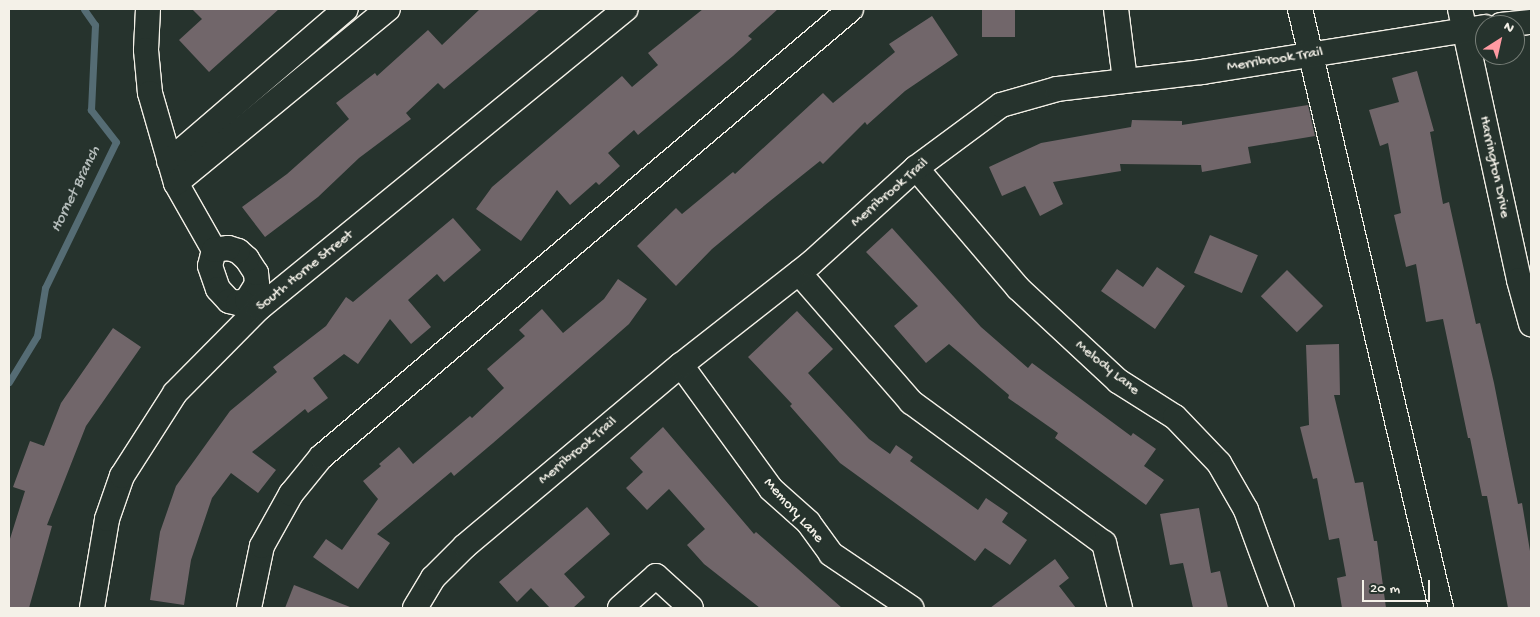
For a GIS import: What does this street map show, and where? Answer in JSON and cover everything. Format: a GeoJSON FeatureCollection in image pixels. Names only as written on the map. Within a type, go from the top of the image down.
{"type":"FeatureCollection","features":[{"type":"Feature","properties":{"kind":"street"},"geometry":{"type":"LineString","coordinates":[[148,9],[146,50],[150,93],[172,172],[214,250],[210,266],[218,289],[229,301],[238,303],[255,302],[256,273],[247,259],[233,250],[214,250]]}},
{"type":"Feature","properties":{"kind":"street"},"geometry":{"type":"LineString","coordinates":[[172,172],[346,9]]}},
{"type":"Feature","properties":{"kind":"street"},"geometry":{"type":"LineString","coordinates":[[172,172],[388,9]]}},
{"type":"Feature","properties":{"kind":"street","name":"South Horne Street"},"geometry":{"type":"LineString","coordinates":[[92,608],[107,519],[122,476],[175,393],[255,302],[625,9]]}},
{"type":"Feature","properties":{"kind":"street"},"geometry":{"type":"LineString","coordinates":[[249,608],[262,546],[291,494],[321,457],[850,9]]}},
{"type":"Feature","properties":{"kind":"street"},"geometry":{"type":"LineString","coordinates":[[1116,9],[1125,80]]}},
{"type":"Feature","properties":{"kind":"street"},"geometry":{"type":"LineString","coordinates":[[1300,9],[1441,608]]}},
{"type":"Feature","properties":{"kind":"street","name":"Merribrook Trail"},"geometry":{"type":"LineString","coordinates":[[415,608],[434,578],[465,546],[681,365],[799,273],[916,168],[1001,106],[1057,89],[1202,72],[1310,54],[1470,21]]}},
{"type":"Feature","properties":{"kind":"street","name":"Harrington Drive"},"geometry":{"type":"LineString","coordinates":[[1470,21],[1518,280],[1531,324]]}},
{"type":"Feature","properties":{"kind":"street","name":"Melody Lane"},"geometry":{"type":"LineString","coordinates":[[916,168],[1018,288],[1118,381],[1175,417],[1218,463],[1246,510],[1282,608]]}},
{"type":"Feature","properties":{"kind":"street"},"geometry":{"type":"LineString","coordinates":[[799,273],[911,402],[1104,543],[1120,608]]}},
{"type":"Feature","properties":{"kind":"street","name":"Memory Lane"},"geometry":{"type":"LineString","coordinates":[[681,365],[771,489],[808,522],[832,554],[911,608]]}},
{"type":"Feature","properties":{"kind":"street"},"geometry":{"type":"LineString","coordinates":[[620,608],[656,576],[691,608]]}},
{"type":"Feature","properties":{"kind":"building"},"geometry":{"type":"Polygon","coordinates":[[[192,9],[279,9],[209,72],[179,40],[202,19],[192,9]]]}},
{"type":"Feature","properties":{"kind":"building"},"geometry":{"type":"Polygon","coordinates":[[[480,9],[540,9],[444,89],[438,83],[406,113],[411,119],[359,158],[318,197],[265,237],[242,207],[287,174],[349,119],[336,103],[375,73],[377,76],[428,30],[442,45],[480,9]]]}},
{"type":"Feature","properties":{"kind":"building"},"geometry":{"type":"Polygon","coordinates":[[[703,9],[778,9],[748,36],[752,39],[733,56],[638,135],[634,130],[608,153],[620,166],[599,185],[596,182],[570,205],[557,190],[521,241],[476,209],[492,187],[622,76],[632,87],[658,65],[648,53],[703,9]]]}},
{"type":"Feature","properties":{"kind":"building"},"geometry":{"type":"Polygon","coordinates":[[[982,9],[1015,9],[1015,37],[982,37],[982,9]]]}},
{"type":"Feature","properties":{"kind":"building"},"geometry":{"type":"Polygon","coordinates":[[[932,16],[958,55],[905,91],[867,125],[865,122],[823,164],[820,161],[712,249],[676,286],[637,246],[676,208],[682,214],[733,172],[735,174],[823,93],[833,103],[895,52],[889,44],[932,16]]]}},
{"type":"Feature","properties":{"kind":"building"},"geometry":{"type":"Polygon","coordinates":[[[1417,71],[1434,131],[1430,132],[1443,204],[1449,202],[1476,324],[1480,323],[1494,383],[1518,504],[1522,503],[1531,557],[1531,608],[1508,608],[1487,496],[1482,496],[1443,319],[1426,322],[1416,264],[1406,267],[1394,215],[1401,213],[1388,143],[1380,146],[1369,110],[1399,102],[1392,78],[1417,71]]]}},
{"type":"Feature","properties":{"kind":"building"},"geometry":{"type":"Polygon","coordinates":[[[1308,105],[1315,136],[1248,147],[1251,163],[1202,172],[1201,165],[1120,164],[1121,171],[1053,182],[1063,204],[1040,216],[1025,186],[1002,196],[989,167],[1041,143],[1131,127],[1132,120],[1182,121],[1182,125],[1308,105]]]}},
{"type":"Feature","properties":{"kind":"building"},"geometry":{"type":"Polygon","coordinates":[[[453,218],[481,250],[444,282],[437,274],[408,300],[431,327],[411,344],[390,319],[358,364],[344,354],[313,378],[328,398],[308,413],[305,409],[252,452],[276,470],[258,493],[231,473],[212,498],[191,560],[184,605],[150,600],[160,532],[176,486],[230,411],[277,372],[273,367],[326,326],[346,297],[353,302],[453,218]]]}},
{"type":"Feature","properties":{"kind":"building"},"geometry":{"type":"Polygon","coordinates":[[[892,228],[981,327],[1028,368],[1032,363],[1131,436],[1133,433],[1156,449],[1144,466],[1164,480],[1146,505],[1055,438],[1058,433],[1008,398],[1009,395],[949,344],[926,363],[894,326],[918,306],[866,252],[892,228]]]}},
{"type":"Feature","properties":{"kind":"building"},"geometry":{"type":"Polygon","coordinates":[[[1210,235],[1258,255],[1242,293],[1194,273],[1210,235]]]}},
{"type":"Feature","properties":{"kind":"building"},"geometry":{"type":"Polygon","coordinates":[[[1157,267],[1185,286],[1155,329],[1101,291],[1117,269],[1143,287],[1157,267]]]}},
{"type":"Feature","properties":{"kind":"building"},"geometry":{"type":"Polygon","coordinates":[[[1287,270],[1323,306],[1297,332],[1261,296],[1287,270]]]}},
{"type":"Feature","properties":{"kind":"building"},"geometry":{"type":"Polygon","coordinates":[[[618,279],[647,299],[629,324],[454,476],[451,472],[377,534],[390,543],[358,589],[313,557],[326,539],[342,550],[378,499],[363,481],[381,466],[379,464],[399,447],[413,464],[470,416],[472,418],[504,388],[487,369],[525,336],[519,330],[542,309],[563,333],[604,299],[618,279]]]}},
{"type":"Feature","properties":{"kind":"building"},"geometry":{"type":"Polygon","coordinates":[[[797,311],[833,349],[808,373],[869,439],[890,454],[896,445],[913,457],[910,461],[978,510],[986,498],[1008,513],[1002,522],[1027,540],[1010,565],[985,548],[975,561],[840,463],[790,406],[792,404],[748,357],[797,311]]]}},
{"type":"Feature","properties":{"kind":"building"},"geometry":{"type":"Polygon","coordinates":[[[113,328],[141,347],[86,426],[47,525],[52,526],[29,608],[9,608],[9,542],[25,491],[13,487],[30,441],[44,446],[61,403],[113,328]]]}},
{"type":"Feature","properties":{"kind":"building"},"geometry":{"type":"Polygon","coordinates":[[[1339,344],[1340,395],[1334,395],[1355,483],[1363,482],[1374,541],[1377,541],[1386,608],[1342,608],[1337,578],[1346,576],[1339,538],[1329,540],[1317,478],[1313,479],[1300,427],[1309,425],[1306,345],[1339,344]]]}},
{"type":"Feature","properties":{"kind":"building"},"geometry":{"type":"Polygon","coordinates":[[[663,427],[754,534],[756,532],[842,608],[760,608],[704,564],[687,545],[705,529],[669,489],[647,510],[626,488],[643,472],[630,458],[663,427]]]}},
{"type":"Feature","properties":{"kind":"building"},"geometry":{"type":"Polygon","coordinates":[[[587,507],[610,534],[564,574],[585,597],[573,608],[550,608],[531,588],[517,602],[499,582],[587,507]]]}},
{"type":"Feature","properties":{"kind":"building"},"geometry":{"type":"Polygon","coordinates":[[[1199,508],[1211,573],[1220,571],[1228,608],[1193,608],[1183,563],[1170,565],[1160,514],[1199,508]]]}},
{"type":"Feature","properties":{"kind":"building"},"geometry":{"type":"Polygon","coordinates":[[[1055,559],[1069,578],[1059,586],[1076,608],[990,608],[1055,559]]]}},
{"type":"Feature","properties":{"kind":"building"},"geometry":{"type":"Polygon","coordinates":[[[294,585],[350,607],[350,608],[285,608],[294,585]]]}},
{"type":"Feature","properties":{"kind":"waterway","name":"Hornet Branch"},"geometry":{"type":"LineString","coordinates":[[9,382],[37,336],[45,288],[116,142],[91,110],[95,25],[84,9]]}}]}
